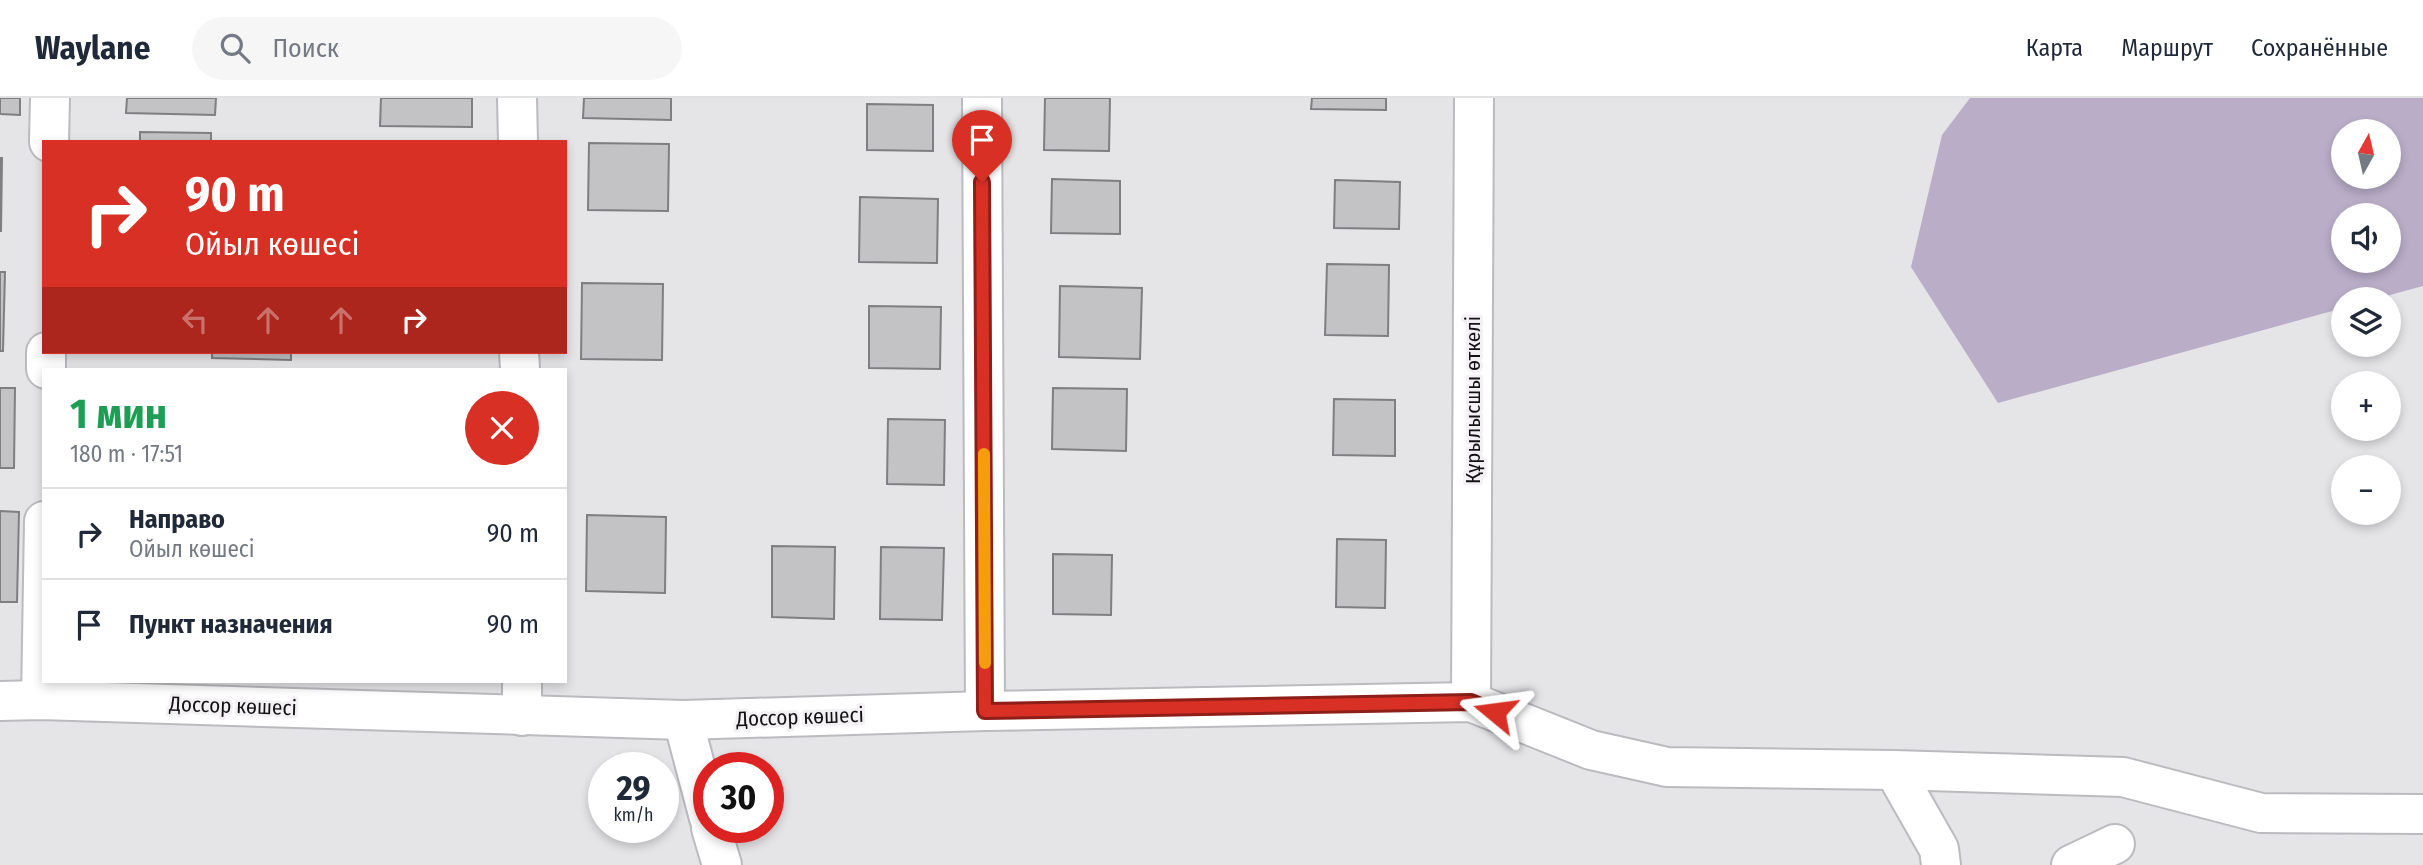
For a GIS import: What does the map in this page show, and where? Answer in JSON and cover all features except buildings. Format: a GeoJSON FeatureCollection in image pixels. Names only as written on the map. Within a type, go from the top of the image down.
{"type":"FeatureCollection","features":[{"type":"Feature","properties":{"kind":"street"},"geometry":{"type":"LineString","coordinates":[[49,140],[50,98]]}},
{"type":"Feature","properties":{"kind":"street"},"geometry":{"type":"LineString","coordinates":[[517,98],[518,140]]}},
{"type":"Feature","properties":{"kind":"street"},"geometry":{"type":"LineString","coordinates":[[982,98],[985,711]]}},
{"type":"Feature","properties":{"kind":"street","name":"Құрылысшы өткелі"},"geometry":{"type":"LineString","coordinates":[[1471,702],[1474,98]]}},
{"type":"Feature","properties":{"kind":"street"},"geometry":{"type":"LineString","coordinates":[[41,700],[42,640]]}},
{"type":"Feature","properties":{"kind":"street","name":"Доссор көшесі"},"geometry":{"type":"LineString","coordinates":[[0,701],[522,699],[683,720],[985,711],[1471,702],[1591,750],[1667,767],[2123,777],[2262,813],[2423,814]]}},
{"type":"Feature","properties":{"kind":"street"},"geometry":{"type":"LineString","coordinates":[[683,720],[693,758]]}},
{"type":"Feature","properties":{"kind":"street"},"geometry":{"type":"LineString","coordinates":[[1894,770],[1939,849],[1941,865]]}},
{"type":"Feature","properties":{"kind":"street"},"geometry":{"type":"LineString","coordinates":[[715,843],[720,865]]}},
{"type":"Feature","properties":{"kind":"street"},"geometry":{"type":"LineString","coordinates":[[2071,865],[2115,845]]}},
{"type":"Feature","properties":{"kind":"shaded area"},"geometry":{"type":"Polygon","coordinates":[[[1970,98],[2423,98],[2423,286],[2401,292],[2401,287],[2331,287],[2331,311],[1998,403],[1911,267],[1942,135],[1970,98]]]}},
{"type":"Feature","properties":{"kind":"slow traffic"},"geometry":{"type":"LineString","coordinates":[[984,454],[985,663]]}},
{"type":"Feature","properties":{"kind":"route"},"geometry":{"type":"LineString","coordinates":[[982,182],[985,711],[1471,702],[1495,712]]}}]}
